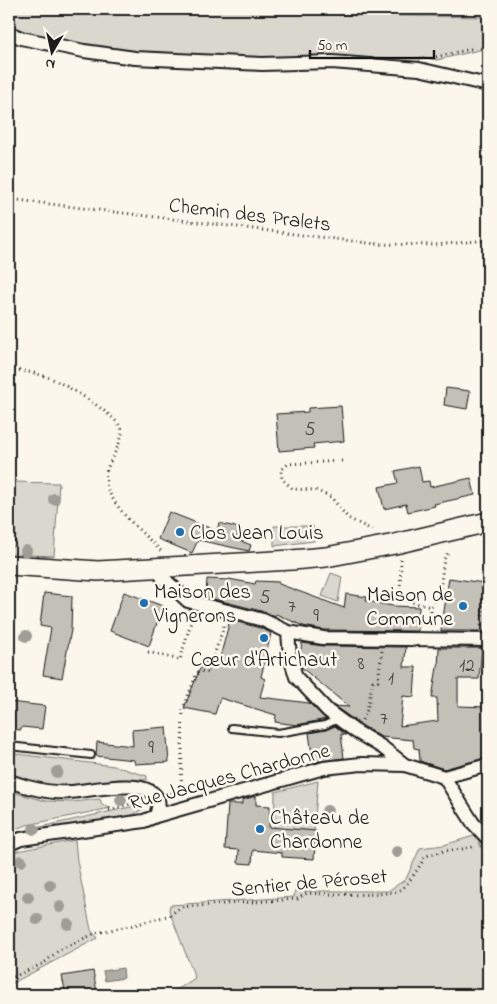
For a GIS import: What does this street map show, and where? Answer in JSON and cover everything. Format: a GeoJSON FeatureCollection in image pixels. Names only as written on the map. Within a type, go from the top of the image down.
{"type":"FeatureCollection","features":[{"type":"Feature","properties":{"kind":"street"},"geometry":{"type":"LineString","coordinates":[[9,33],[30,40],[84,51],[135,58],[262,64],[332,62],[419,69],[488,85]]}},
{"type":"Feature","properties":{"kind":"street"},"geometry":{"type":"LineString","coordinates":[[13,560],[98,572],[326,557],[395,544],[488,522]]}},
{"type":"Feature","properties":{"kind":"street"},"geometry":{"type":"LineString","coordinates":[[165,568],[162,577],[188,601],[263,620],[288,632],[323,638],[488,640]]}},
{"type":"Feature","properties":{"kind":"street"},"geometry":{"type":"LineString","coordinates":[[288,632],[290,657],[296,677],[338,719],[382,746],[405,766]]}},
{"type":"Feature","properties":{"kind":"street","name":"Rue Jacques Chardonne"},"geometry":{"type":"LineString","coordinates":[[9,844],[21,839],[144,822],[156,816],[313,770],[361,764],[405,766],[444,777]]}},
{"type":"Feature","properties":{"kind":"street"},"geometry":{"type":"LineString","coordinates":[[484,841],[444,777],[488,765]]}},
{"type":"Feature","properties":{"kind":"street"},"geometry":{"type":"LineString","coordinates":[[9,781],[50,791],[69,792],[130,786],[148,791],[156,796],[159,804],[156,816]]}},
{"type":"Feature","properties":{"kind":"lane"},"geometry":{"type":"LineString","coordinates":[[232,728],[278,733],[325,725],[338,719]]}},
{"type":"Feature","properties":{"kind":"lane"},"geometry":{"type":"LineString","coordinates":[[9,746],[91,755]]}},
{"type":"Feature","properties":{"kind":"path"},"geometry":{"type":"LineString","coordinates":[[419,69],[422,60],[471,49],[488,48]]}},
{"type":"Feature","properties":{"kind":"path","name":"Chemin des Pralets"},"geometry":{"type":"LineString","coordinates":[[9,199],[376,244],[435,245],[488,240]]}},
{"type":"Feature","properties":{"kind":"path"},"geometry":{"type":"LineString","coordinates":[[9,370],[24,370],[64,384],[106,413],[121,426],[122,434],[106,474],[106,483],[121,508],[163,554],[165,568]]}},
{"type":"Feature","properties":{"kind":"path"},"geometry":{"type":"LineString","coordinates":[[342,461],[288,464],[281,470],[282,479],[293,489],[315,490],[331,497],[348,518],[377,533]]}},
{"type":"Feature","properties":{"kind":"path"},"geometry":{"type":"LineString","coordinates":[[9,521],[14,521],[13,560]]}},
{"type":"Feature","properties":{"kind":"path"},"geometry":{"type":"LineString","coordinates":[[431,639],[430,607],[440,590],[444,559],[448,553]]}},
{"type":"Feature","properties":{"kind":"path"},"geometry":{"type":"LineString","coordinates":[[400,554],[400,593],[408,601],[430,607]]}},
{"type":"Feature","properties":{"kind":"path"},"geometry":{"type":"LineString","coordinates":[[482,611],[486,586],[485,555]]}},
{"type":"Feature","properties":{"kind":"path"},"geometry":{"type":"LineString","coordinates":[[148,652],[180,660],[194,612]]}},
{"type":"Feature","properties":{"kind":"path"},"geometry":{"type":"LineString","coordinates":[[170,794],[181,794],[183,708],[197,673],[201,671],[208,673],[226,620]]}},
{"type":"Feature","properties":{"kind":"path"},"geometry":{"type":"LineString","coordinates":[[355,731],[367,710],[373,680],[378,681],[383,638]]}},
{"type":"Feature","properties":{"kind":"path","name":"Sentier de Péroset"},"geometry":{"type":"LineString","coordinates":[[9,980],[44,963],[59,950],[96,933],[170,915],[181,907],[297,899],[307,893],[383,893],[402,889],[426,856],[444,851],[471,848],[484,841]]}},
{"type":"Feature","properties":{"kind":"shaded area"},"geometry":{"type":"Polygon","coordinates":[[[9,9],[214,9],[348,15],[488,17],[488,48],[437,60],[420,57],[419,69],[135,58],[9,33],[9,9]]]}},
{"type":"Feature","properties":{"kind":"shaded area"},"geometry":{"type":"Polygon","coordinates":[[[9,482],[59,483],[54,556],[9,554],[9,482]]]}},
{"type":"Feature","properties":{"kind":"shaded area"},"geometry":{"type":"Polygon","coordinates":[[[274,526],[313,526],[314,541],[274,546],[274,526]]]}},
{"type":"Feature","properties":{"kind":"shaded area"},"geometry":{"type":"Polygon","coordinates":[[[331,573],[342,577],[338,602],[322,596],[331,573]]]}},
{"type":"Feature","properties":{"kind":"shaded area"},"geometry":{"type":"Polygon","coordinates":[[[9,753],[114,766],[147,776],[147,780],[118,779],[75,787],[50,786],[9,773],[9,753]]]}},
{"type":"Feature","properties":{"kind":"shaded area"},"geometry":{"type":"Polygon","coordinates":[[[318,781],[314,831],[274,828],[275,792],[318,781]]]}},
{"type":"Feature","properties":{"kind":"shaded area"},"geometry":{"type":"Polygon","coordinates":[[[12,792],[46,801],[73,802],[100,799],[102,805],[111,808],[27,825],[9,831],[9,804],[12,792]]]}},
{"type":"Feature","properties":{"kind":"shaded area"},"geometry":{"type":"Polygon","coordinates":[[[144,804],[144,808],[133,815],[13,836],[18,832],[144,804]]]}},
{"type":"Feature","properties":{"kind":"shaded area"},"geometry":{"type":"Polygon","coordinates":[[[477,835],[481,848],[488,851],[488,992],[436,995],[169,995],[195,978],[169,910],[170,905],[294,897],[295,891],[388,891],[406,879],[420,848],[444,845],[477,835]]]}},
{"type":"Feature","properties":{"kind":"shaded area"},"geometry":{"type":"Polygon","coordinates":[[[75,840],[77,861],[91,930],[98,938],[9,985],[9,857],[17,851],[75,840]]]}},
{"type":"Feature","properties":{"kind":"shaded area"},"geometry":{"type":"Polygon","coordinates":[[[123,968],[124,978],[105,981],[103,971],[123,968]]]}},
{"type":"Feature","properties":{"kind":"building"},"geometry":{"type":"Polygon","coordinates":[[[446,388],[470,391],[467,409],[444,405],[446,388]]]}},
{"type":"Feature","properties":{"kind":"building"},"geometry":{"type":"Polygon","coordinates":[[[341,406],[344,441],[313,444],[314,448],[279,451],[276,414],[308,412],[308,408],[341,406]]]}},
{"type":"Feature","properties":{"kind":"building"},"geometry":{"type":"Polygon","coordinates":[[[419,466],[422,482],[429,481],[430,487],[471,478],[475,495],[408,512],[406,504],[384,509],[379,487],[398,483],[395,471],[419,466]]]}},
{"type":"Feature","properties":{"kind":"building"},"geometry":{"type":"Polygon","coordinates":[[[169,512],[217,531],[219,523],[239,528],[236,539],[251,545],[249,551],[198,540],[192,553],[158,539],[169,512]]]}},
{"type":"Feature","properties":{"kind":"building","name":"Maison de Commune"},"geometry":{"type":"Polygon","coordinates":[[[449,578],[484,583],[483,591],[488,592],[488,631],[441,631],[449,578]]]}},
{"type":"Feature","properties":{"kind":"building"},"geometry":{"type":"Polygon","coordinates":[[[207,579],[229,579],[255,584],[256,581],[279,582],[279,584],[344,608],[346,594],[367,597],[366,601],[393,606],[419,607],[418,631],[324,630],[303,626],[276,614],[275,617],[265,612],[206,597],[207,579]]]}},
{"type":"Feature","properties":{"kind":"building"},"geometry":{"type":"Polygon","coordinates":[[[124,592],[163,606],[149,646],[110,631],[124,592]]]}},
{"type":"Feature","properties":{"kind":"building"},"geometry":{"type":"Polygon","coordinates":[[[44,593],[72,596],[71,630],[62,678],[43,675],[51,628],[40,626],[44,593]]]}},
{"type":"Feature","properties":{"kind":"building"},"geometry":{"type":"Polygon","coordinates":[[[230,620],[271,633],[261,677],[265,679],[260,697],[309,703],[326,719],[297,725],[275,722],[276,715],[220,698],[215,714],[184,708],[203,661],[218,665],[230,620]]]}},
{"type":"Feature","properties":{"kind":"building"},"geometry":{"type":"Polygon","coordinates":[[[302,643],[323,646],[406,647],[404,667],[416,667],[414,697],[403,696],[400,726],[438,721],[437,698],[432,698],[438,668],[439,648],[482,648],[479,679],[458,679],[458,706],[488,707],[488,757],[444,769],[420,761],[419,749],[414,748],[413,740],[381,737],[334,706],[349,707],[302,668],[299,660],[302,643]]]}},
{"type":"Feature","properties":{"kind":"building"},"geometry":{"type":"Polygon","coordinates":[[[9,702],[45,706],[42,729],[22,727],[21,730],[9,729],[9,702]]]}},
{"type":"Feature","properties":{"kind":"building"},"geometry":{"type":"Polygon","coordinates":[[[335,726],[346,735],[341,734],[344,758],[313,762],[309,733],[326,730],[335,726]]]}},
{"type":"Feature","properties":{"kind":"building"},"geometry":{"type":"Polygon","coordinates":[[[166,727],[169,762],[135,764],[134,760],[96,756],[97,742],[133,746],[132,730],[166,727]]]}},
{"type":"Feature","properties":{"kind":"building","name":"Château de Chardonne"},"geometry":{"type":"Polygon","coordinates":[[[256,796],[256,805],[270,806],[269,827],[316,831],[314,859],[282,857],[282,853],[253,850],[252,864],[238,863],[239,850],[225,849],[228,804],[242,804],[242,800],[256,796]]]}},
{"type":"Feature","properties":{"kind":"building"},"geometry":{"type":"Polygon","coordinates":[[[93,971],[97,992],[66,995],[62,976],[93,971]]]}},
{"type":"Feature","properties":{"kind":"place","name":"Clos Jean Louis"},"geometry":{"type":"Point","coordinates":[180,532]}},
{"type":"Feature","properties":{"kind":"place","name":"Maison des Vignerons"},"geometry":{"type":"Point","coordinates":[144,603]}},
{"type":"Feature","properties":{"kind":"place","name":"Maison de Commune"},"geometry":{"type":"Point","coordinates":[463,606]}},
{"type":"Feature","properties":{"kind":"place","name":"Cœur d'Artichaut"},"geometry":{"type":"Point","coordinates":[264,638]}},
{"type":"Feature","properties":{"kind":"place","name":"Château de Chardonne"},"geometry":{"type":"Point","coordinates":[260,829]}}]}
